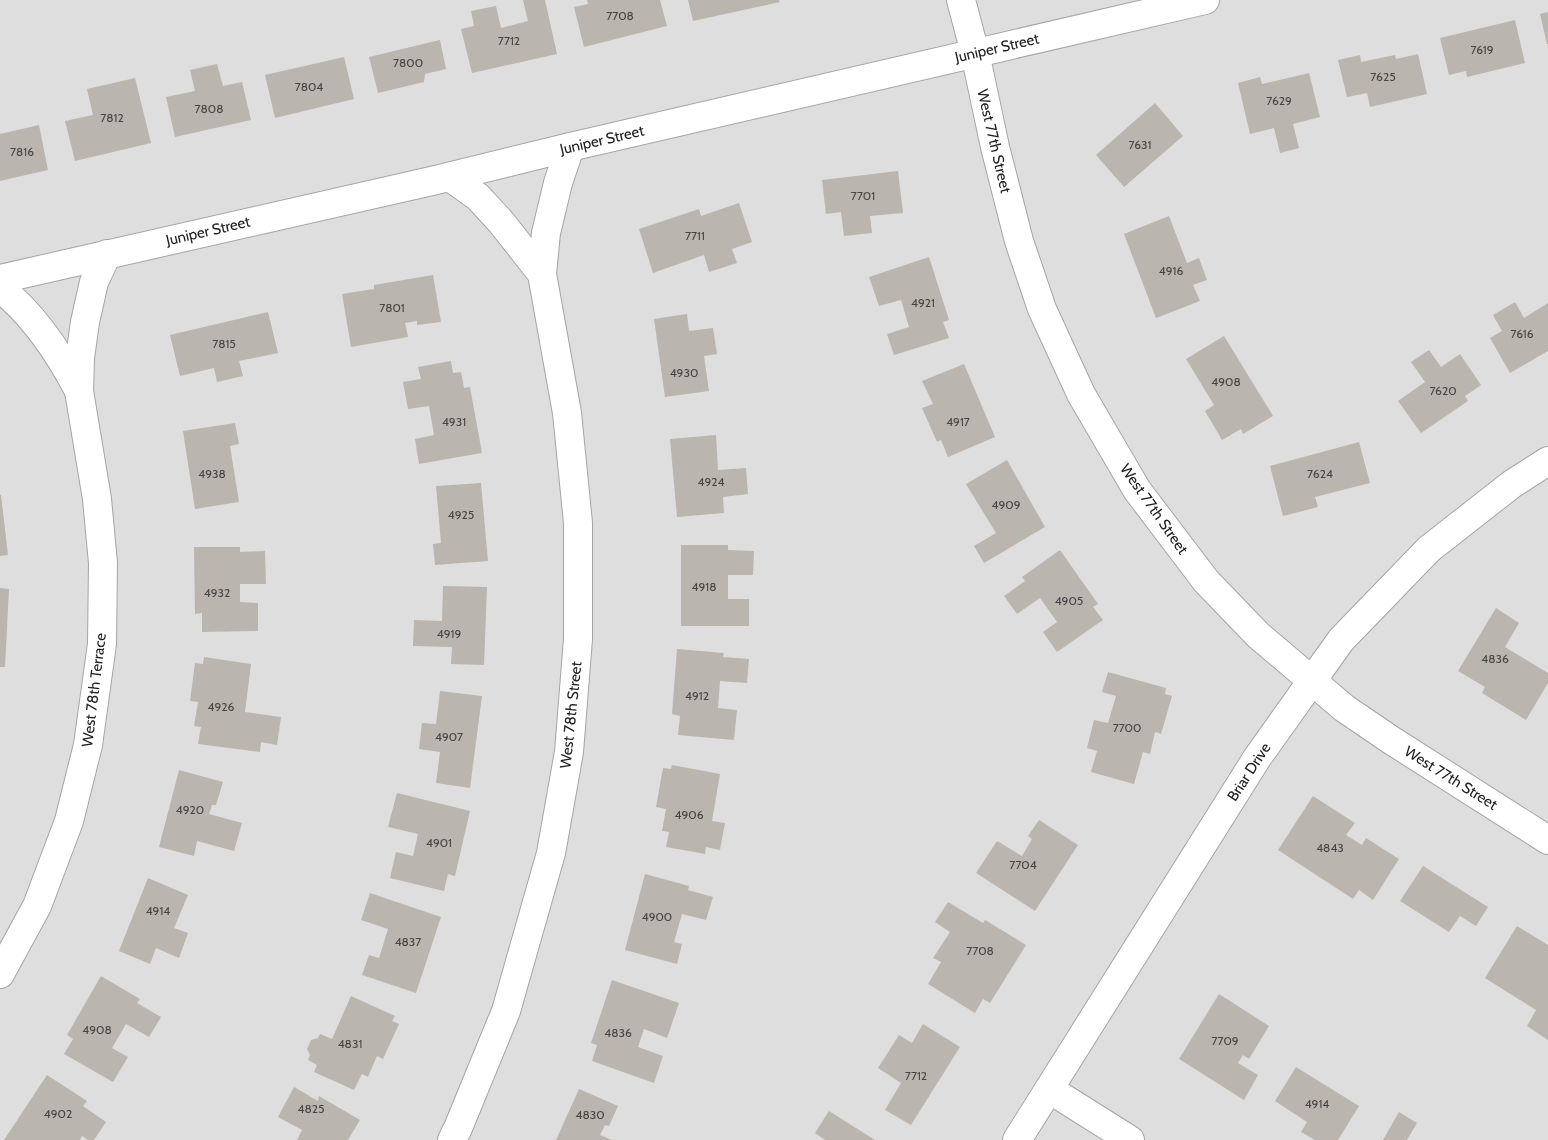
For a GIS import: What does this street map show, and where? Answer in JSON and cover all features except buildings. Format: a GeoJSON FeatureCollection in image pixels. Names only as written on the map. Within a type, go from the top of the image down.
{"type":"FeatureCollection","features":[{"type":"Feature","properties":{"kind":"street","name":"West 77th Street"},"geometry":{"type":"LineString","coordinates":[[962,0],[995,148],[1019,241],[1042,309],[1081,394],[1137,490],[1206,581],[1258,635],[1344,708],[1548,840]]}},
{"type":"Feature","properties":{"kind":"street","name":"Juniper Street"},"geometry":{"type":"LineString","coordinates":[[0,279],[450,177],[570,147],[1205,0]]}},
{"type":"Feature","properties":{"kind":"street","name":"West 78th Street"},"geometry":{"type":"LineString","coordinates":[[452,1140],[506,1011],[551,853],[569,752],[578,638],[578,523],[567,413],[542,274],[548,225],[558,183],[570,147]]}},
{"type":"Feature","properties":{"kind":"street","name":"West 78th Street"},"geometry":{"type":"LineString","coordinates":[[450,177],[478,197],[501,222],[542,274]]}},
{"type":"Feature","properties":{"kind":"street","name":"West 78th Terrace"},"geometry":{"type":"LineString","coordinates":[[0,974],[37,906],[69,821],[88,745],[102,644],[103,563],[97,499],[79,391],[80,358],[85,322],[94,282],[107,254]]}},
{"type":"Feature","properties":{"kind":"street","name":"West 78th Terrace"},"geometry":{"type":"LineString","coordinates":[[0,288],[15,300],[38,327],[62,359],[79,391]]}},
{"type":"Feature","properties":{"kind":"street","name":"Briar Drive"},"geometry":{"type":"LineString","coordinates":[[1017,1140],[1257,758],[1341,640],[1430,549],[1512,484],[1548,461]]}},
{"type":"Feature","properties":{"kind":"street"},"geometry":{"type":"LineString","coordinates":[[1049,1089],[1130,1140]]}},
{"type":"Feature","properties":{"kind":"shaded area"},"geometry":{"type":"Polygon","coordinates":[[[0,0],[1548,0],[1548,1140],[0,1140],[0,0]]]}}]}
